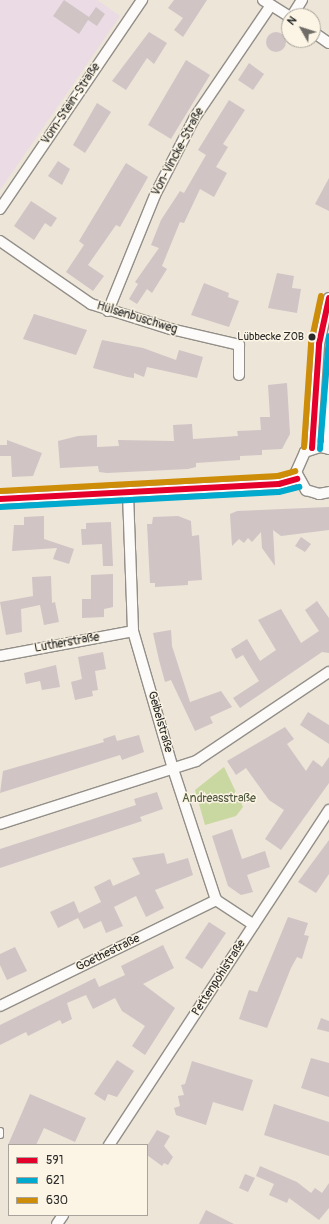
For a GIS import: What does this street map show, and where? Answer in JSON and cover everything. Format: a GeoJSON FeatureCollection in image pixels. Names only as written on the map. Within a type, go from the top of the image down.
{"type":"FeatureCollection","features":[{"type":"Feature","properties":{"kind":"street","name":"Vom-Stein-Straße"},"geometry":{"type":"LineString","coordinates":[[0,209],[142,0]]}},
{"type":"Feature","properties":{"kind":"street"},"geometry":{"type":"LineString","coordinates":[[267,3],[281,11]]}},
{"type":"Feature","properties":{"kind":"street","name":"Von-Vincke-Straße"},"geometry":{"type":"LineString","coordinates":[[108,311],[155,195],[195,116],[267,3]]}},
{"type":"Feature","properties":{"kind":"street","name":"Hülsenbuschweg"},"geometry":{"type":"LineString","coordinates":[[0,241],[91,304],[108,311],[239,345],[239,375]]}},
{"type":"Feature","properties":{"kind":"street"},"geometry":{"type":"LineString","coordinates":[[329,301],[319,344],[312,448],[297,464],[297,479],[312,493],[329,492]]}},
{"type":"Feature","properties":{"kind":"street"},"geometry":{"type":"LineString","coordinates":[[312,448],[329,449],[329,372]]}},
{"type":"Feature","properties":{"kind":"street"},"geometry":{"type":"LineString","coordinates":[[0,499],[128,494],[279,484],[297,479]]}},
{"type":"Feature","properties":{"kind":"street","name":"Geibelstraße"},"geometry":{"type":"LineString","coordinates":[[128,494],[133,632],[173,769],[216,900]]}},
{"type":"Feature","properties":{"kind":"street","name":"Lutherstraße"},"geometry":{"type":"LineString","coordinates":[[0,656],[133,632]]}},
{"type":"Feature","properties":{"kind":"street"},"geometry":{"type":"LineString","coordinates":[[0,824],[196,762],[329,672]]}},
{"type":"Feature","properties":{"kind":"street","name":"Pettenpohlstraße"},"geometry":{"type":"LineString","coordinates":[[110,1144],[329,810]]}},
{"type":"Feature","properties":{"kind":"street"},"geometry":{"type":"LineString","coordinates":[[216,900],[254,924]]}},
{"type":"Feature","properties":{"kind":"street","name":"Goethestraße"},"geometry":{"type":"LineString","coordinates":[[0,1006],[216,900]]}},
{"type":"Feature","properties":{"kind":"lane"},"geometry":{"type":"LineString","coordinates":[[0,1130],[0,1135]]}},
{"type":"Feature","properties":{"kind":"shaded area"},"geometry":{"type":"Polygon","coordinates":[[[0,0],[97,0],[120,16],[0,190],[0,0]]]}},
{"type":"Feature","properties":{"kind":"green space","name":"Andreasstraße"},"geometry":{"type":"Polygon","coordinates":[[[224,767],[243,807],[236,816],[205,825],[195,790],[224,767]]]}},
{"type":"Feature","properties":{"kind":"building"},"geometry":{"type":"Polygon","coordinates":[[[64,0],[89,17],[96,7],[105,14],[97,26],[88,20],[79,34],[53,16],[64,0]]]}},
{"type":"Feature","properties":{"kind":"building"},"geometry":{"type":"Polygon","coordinates":[[[174,0],[207,0],[183,37],[174,30],[183,18],[168,8],[174,0]]]}},
{"type":"Feature","properties":{"kind":"building"},"geometry":{"type":"Polygon","coordinates":[[[149,32],[167,43],[154,64],[147,58],[126,90],[112,81],[149,32]]]}},
{"type":"Feature","properties":{"kind":"building"},"geometry":{"type":"Polygon","coordinates":[[[272,32],[280,32],[281,48],[284,48],[280,52],[272,52],[266,46],[266,38],[272,32]]]}},
{"type":"Feature","properties":{"kind":"building"},"geometry":{"type":"Polygon","coordinates":[[[186,60],[210,75],[171,139],[148,125],[186,60]]]}},
{"type":"Feature","properties":{"kind":"building"},"geometry":{"type":"Polygon","coordinates":[[[249,63],[264,74],[253,90],[238,80],[249,63]]]}},
{"type":"Feature","properties":{"kind":"building"},"geometry":{"type":"Polygon","coordinates":[[[229,100],[245,110],[223,144],[228,147],[216,167],[227,173],[214,197],[200,189],[184,223],[180,222],[162,266],[167,269],[152,293],[147,289],[137,304],[129,299],[138,284],[135,282],[159,248],[151,245],[161,220],[180,191],[184,193],[206,155],[198,150],[229,100]]]}},
{"type":"Feature","properties":{"kind":"building"},"geometry":{"type":"Polygon","coordinates":[[[97,103],[111,112],[85,153],[73,145],[97,103]]]}},
{"type":"Feature","properties":{"kind":"building"},"geometry":{"type":"Polygon","coordinates":[[[58,161],[70,169],[62,185],[48,176],[58,161]]]}},
{"type":"Feature","properties":{"kind":"building"},"geometry":{"type":"Polygon","coordinates":[[[126,163],[148,177],[120,227],[116,225],[88,265],[104,276],[93,291],[66,272],[84,245],[79,241],[126,163]]]}},
{"type":"Feature","properties":{"kind":"building"},"geometry":{"type":"Polygon","coordinates":[[[329,178],[329,211],[315,204],[329,178]]]}},
{"type":"Feature","properties":{"kind":"building"},"geometry":{"type":"Polygon","coordinates":[[[31,201],[57,218],[51,227],[45,223],[34,240],[14,226],[31,201]]]}},
{"type":"Feature","properties":{"kind":"building"},"geometry":{"type":"Polygon","coordinates":[[[277,273],[294,276],[292,288],[301,289],[297,313],[268,308],[277,273]]]}},
{"type":"Feature","properties":{"kind":"building"},"geometry":{"type":"Polygon","coordinates":[[[204,283],[229,293],[228,297],[239,301],[229,327],[191,315],[204,283]]]}},
{"type":"Feature","properties":{"kind":"building"},"geometry":{"type":"Polygon","coordinates":[[[34,314],[87,330],[76,355],[23,339],[34,314]]]}},
{"type":"Feature","properties":{"kind":"building"},"geometry":{"type":"Polygon","coordinates":[[[102,340],[143,348],[176,360],[179,350],[203,357],[197,378],[147,367],[144,377],[134,373],[134,378],[127,377],[93,368],[102,340]]]}},
{"type":"Feature","properties":{"kind":"building"},"geometry":{"type":"Polygon","coordinates":[[[287,383],[290,434],[282,449],[262,450],[262,455],[240,456],[240,460],[196,463],[196,467],[188,469],[107,473],[99,472],[98,466],[60,468],[58,441],[78,436],[97,435],[97,447],[119,446],[118,440],[174,441],[173,425],[192,424],[193,439],[238,436],[237,431],[261,430],[260,417],[270,417],[268,385],[287,383]]]}},
{"type":"Feature","properties":{"kind":"building"},"geometry":{"type":"Polygon","coordinates":[[[7,440],[42,453],[33,476],[12,477],[11,456],[0,456],[0,445],[7,445],[7,440]]]}},
{"type":"Feature","properties":{"kind":"building"},"geometry":{"type":"Polygon","coordinates":[[[329,507],[329,530],[281,536],[273,530],[275,566],[262,548],[261,532],[252,542],[248,538],[244,543],[239,539],[232,546],[230,514],[237,511],[329,507]]]}},
{"type":"Feature","properties":{"kind":"building"},"geometry":{"type":"Polygon","coordinates":[[[44,516],[44,539],[74,549],[69,564],[53,559],[57,548],[12,551],[14,525],[24,525],[24,517],[44,516]]]}},
{"type":"Feature","properties":{"kind":"building"},"geometry":{"type":"Polygon","coordinates":[[[178,516],[191,521],[192,536],[199,535],[202,580],[188,581],[188,585],[155,587],[155,583],[150,583],[147,524],[152,524],[153,517],[178,516]]]}},
{"type":"Feature","properties":{"kind":"building"},"geometry":{"type":"Polygon","coordinates":[[[111,522],[113,566],[103,566],[102,544],[82,545],[81,529],[86,529],[86,523],[111,522]]]}},
{"type":"Feature","properties":{"kind":"building"},"geometry":{"type":"Polygon","coordinates":[[[301,537],[311,544],[305,552],[295,546],[301,537]]]}},
{"type":"Feature","properties":{"kind":"building"},"geometry":{"type":"Polygon","coordinates":[[[113,574],[113,607],[104,609],[104,617],[82,618],[82,599],[91,599],[91,575],[113,574]]]}},
{"type":"Feature","properties":{"kind":"building"},"geometry":{"type":"Polygon","coordinates":[[[51,576],[52,603],[55,602],[59,622],[44,625],[40,605],[21,609],[22,632],[6,635],[0,602],[33,596],[32,577],[51,576]]]}},
{"type":"Feature","properties":{"kind":"building"},"geometry":{"type":"Polygon","coordinates":[[[317,601],[329,618],[329,653],[322,652],[240,708],[233,698],[259,681],[243,655],[236,659],[231,649],[247,639],[260,661],[276,650],[258,620],[281,609],[301,643],[319,631],[305,610],[317,601]]]}},
{"type":"Feature","properties":{"kind":"building"},"geometry":{"type":"Polygon","coordinates":[[[171,630],[172,646],[190,702],[221,691],[232,707],[210,717],[213,723],[195,731],[171,680],[165,682],[159,660],[153,633],[171,630]]]}},
{"type":"Feature","properties":{"kind":"building"},"geometry":{"type":"Polygon","coordinates":[[[103,652],[106,669],[95,671],[98,690],[92,691],[93,696],[75,700],[71,682],[82,679],[78,657],[103,652]]]}},
{"type":"Feature","properties":{"kind":"building"},"geometry":{"type":"Polygon","coordinates":[[[56,665],[60,687],[42,690],[40,681],[26,684],[24,673],[56,665]]]}},
{"type":"Feature","properties":{"kind":"building"},"geometry":{"type":"Polygon","coordinates":[[[308,712],[329,725],[329,744],[300,725],[308,712]]]}},
{"type":"Feature","properties":{"kind":"building"},"geometry":{"type":"Polygon","coordinates":[[[285,727],[294,739],[287,744],[306,771],[313,760],[322,767],[329,757],[329,783],[281,850],[265,839],[284,810],[269,800],[246,768],[236,775],[227,761],[285,727]]]}},
{"type":"Feature","properties":{"kind":"building"},"geometry":{"type":"Polygon","coordinates":[[[115,735],[117,741],[139,735],[144,752],[122,760],[120,755],[0,793],[3,771],[104,742],[103,739],[115,735]]]}},
{"type":"Feature","properties":{"kind":"building"},"geometry":{"type":"Polygon","coordinates":[[[157,792],[163,809],[140,817],[142,821],[0,868],[0,849],[136,805],[134,799],[157,792]]]}},
{"type":"Feature","properties":{"kind":"building"},"geometry":{"type":"Polygon","coordinates":[[[232,829],[242,859],[265,851],[270,867],[247,875],[253,892],[241,895],[228,886],[212,836],[232,829]]]}},
{"type":"Feature","properties":{"kind":"building"},"geometry":{"type":"Polygon","coordinates":[[[329,840],[329,874],[316,893],[298,882],[329,840]]]}},
{"type":"Feature","properties":{"kind":"building"},"geometry":{"type":"Polygon","coordinates":[[[164,853],[167,864],[188,858],[193,875],[155,890],[164,908],[146,917],[136,896],[114,907],[123,926],[106,933],[101,921],[84,929],[78,918],[58,928],[50,912],[74,901],[79,913],[101,902],[94,887],[110,879],[113,886],[140,874],[132,858],[164,853]]]}},
{"type":"Feature","properties":{"kind":"building"},"geometry":{"type":"Polygon","coordinates":[[[288,917],[308,923],[304,935],[309,936],[302,959],[297,957],[291,968],[267,1028],[239,1019],[249,990],[257,992],[288,917]]]}},
{"type":"Feature","properties":{"kind":"building"},"geometry":{"type":"Polygon","coordinates":[[[209,922],[226,933],[202,969],[185,958],[209,922]]]}},
{"type":"Feature","properties":{"kind":"building"},"geometry":{"type":"Polygon","coordinates":[[[163,945],[174,968],[143,984],[175,1008],[145,1055],[132,1046],[145,1026],[122,1011],[115,998],[93,1009],[86,995],[67,1003],[72,1019],[62,1024],[60,1020],[28,1036],[26,1032],[0,1045],[0,1025],[95,978],[99,987],[125,975],[121,966],[163,945]]]}},
{"type":"Feature","properties":{"kind":"building"},"geometry":{"type":"Polygon","coordinates":[[[15,947],[27,971],[7,980],[0,965],[0,954],[15,947]]]}},
{"type":"Feature","properties":{"kind":"building"},"geometry":{"type":"Polygon","coordinates":[[[321,1018],[329,1021],[329,1032],[317,1029],[321,1018]]]}},
{"type":"Feature","properties":{"kind":"building"},"geometry":{"type":"Polygon","coordinates":[[[311,1058],[329,1063],[329,1097],[301,1088],[311,1058]]]}},
{"type":"Feature","properties":{"kind":"building"},"geometry":{"type":"Polygon","coordinates":[[[117,1060],[134,1071],[117,1097],[108,1094],[105,1101],[94,1094],[117,1060]]]}},
{"type":"Feature","properties":{"kind":"building"},"geometry":{"type":"Polygon","coordinates":[[[192,1061],[253,1080],[243,1111],[213,1102],[206,1125],[176,1115],[174,1108],[180,1106],[178,1096],[184,1095],[181,1085],[185,1084],[192,1061]]]}},
{"type":"Feature","properties":{"kind":"building"},"geometry":{"type":"Polygon","coordinates":[[[30,1094],[86,1118],[75,1142],[44,1128],[36,1144],[8,1144],[30,1094]]]}},
{"type":"Feature","properties":{"kind":"building"},"geometry":{"type":"Polygon","coordinates":[[[274,1104],[329,1122],[329,1156],[264,1135],[274,1104]]]}},
{"type":"Feature","properties":{"kind":"building"},"geometry":{"type":"Polygon","coordinates":[[[157,1130],[170,1136],[164,1146],[173,1157],[168,1165],[164,1163],[162,1166],[148,1156],[148,1144],[157,1130]]]}},
{"type":"Feature","properties":{"kind":"building"},"geometry":{"type":"Polygon","coordinates":[[[260,1166],[297,1182],[311,1193],[315,1188],[322,1193],[329,1183],[329,1208],[319,1220],[289,1198],[287,1203],[269,1195],[274,1184],[256,1176],[260,1166]]]}},
{"type":"Feature","properties":{"kind":"building"},"geometry":{"type":"Polygon","coordinates":[[[245,1174],[255,1178],[248,1192],[239,1188],[245,1174]]]}},
{"type":"Feature","properties":{"kind":"building"},"geometry":{"type":"Polygon","coordinates":[[[206,1210],[234,1224],[199,1224],[206,1210]]]}},
{"type":"Feature","properties":{"kind":"transit line","name":"630"},"geometry":{"type":"LineString","coordinates":[[304,447],[311,343],[321,296]]}},
{"type":"Feature","properties":{"kind":"transit line","name":"591"},"geometry":{"type":"LineString","coordinates":[[312,448],[319,344],[329,298]]}},
{"type":"Feature","properties":{"kind":"transit line","name":"621"},"geometry":{"type":"LineString","coordinates":[[320,449],[329,336]]}},
{"type":"Feature","properties":{"kind":"transit line","name":"630"},"geometry":{"type":"LineString","coordinates":[[0,491],[278,476],[295,471]]}},
{"type":"Feature","properties":{"kind":"transit line","name":"591"},"geometry":{"type":"LineString","coordinates":[[0,499],[279,484],[297,479]]}},
{"type":"Feature","properties":{"kind":"transit line","name":"621"},"geometry":{"type":"LineString","coordinates":[[0,507],[279,492],[299,487]]}},
{"type":"Feature","properties":{"kind":"place","name":"Lübbecke ZOB"},"geometry":{"type":"Point","coordinates":[312,337]}}]}
